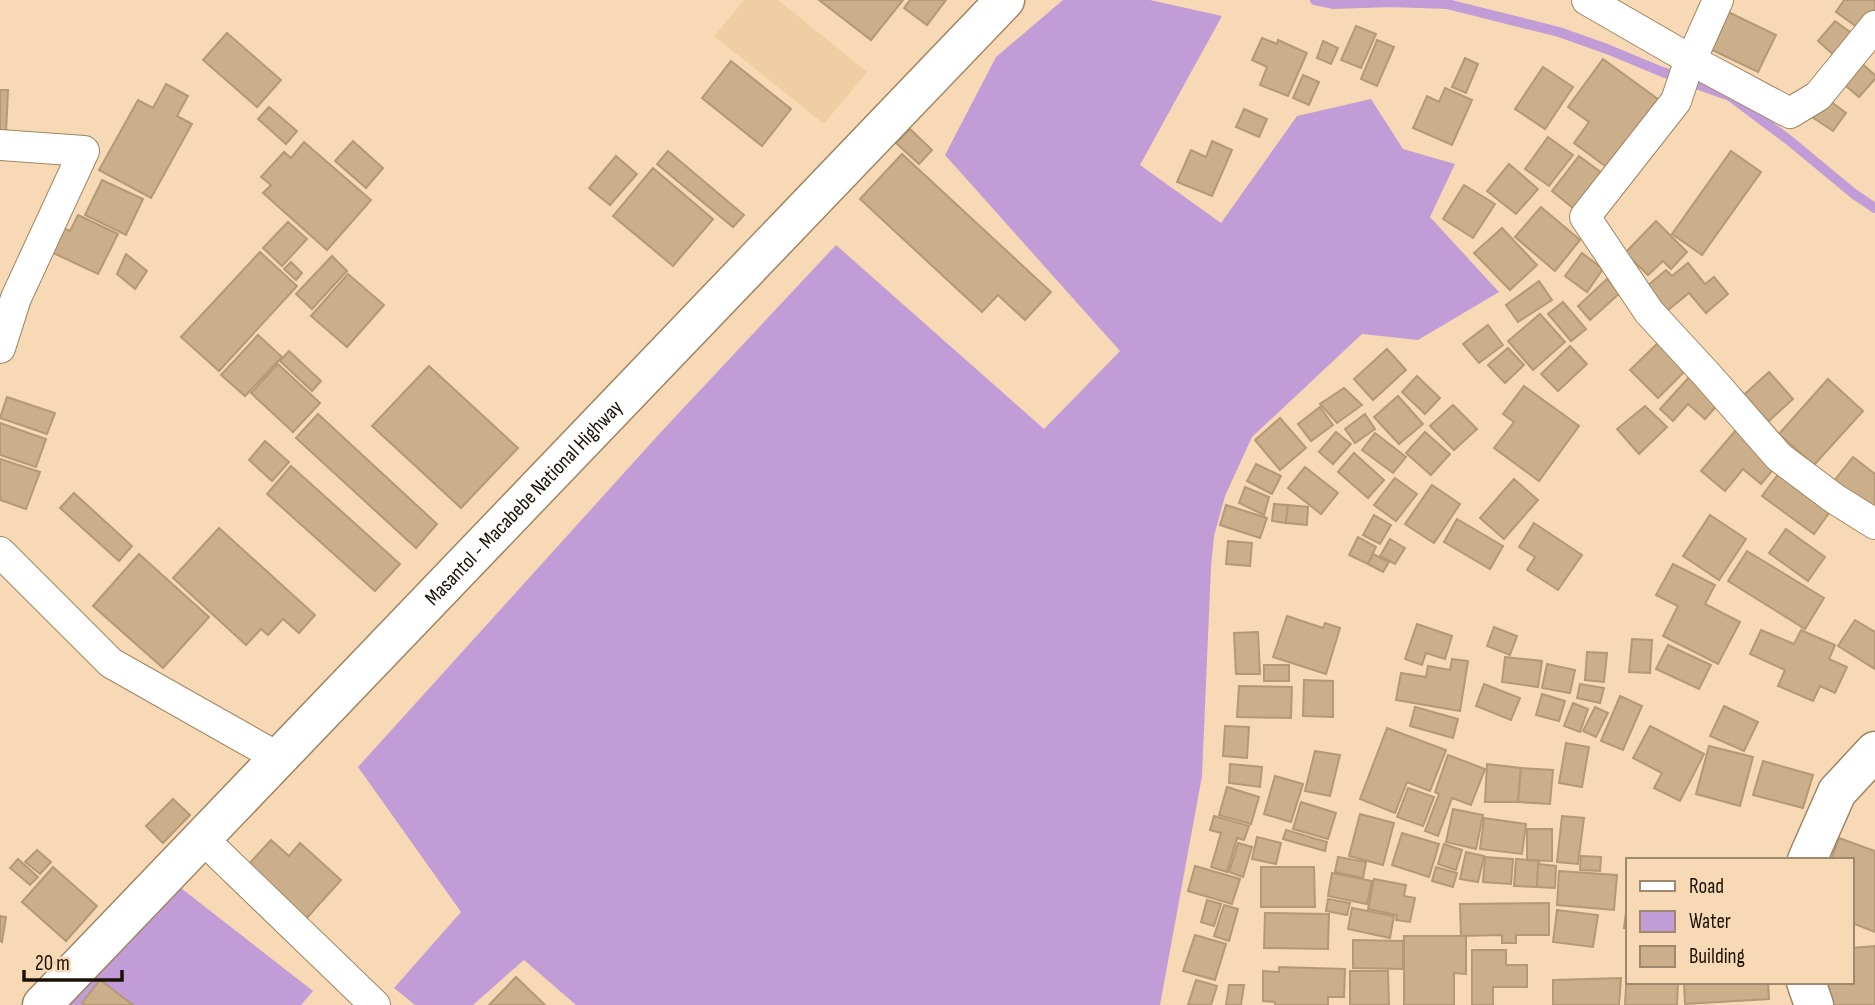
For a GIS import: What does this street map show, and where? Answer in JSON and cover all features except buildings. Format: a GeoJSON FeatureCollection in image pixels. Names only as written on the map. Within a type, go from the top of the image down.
{"type":"FeatureCollection","features":[{"type":"Feature","properties":{"kind":"main road","name":"Masantol - Macabebe National Highway"},"geometry":{"type":"LineString","coordinates":[[42,1005],[1005,0]]}},
{"type":"Feature","properties":{"kind":"main road"},"geometry":{"type":"LineString","coordinates":[[1808,858],[1837,792],[1875,751]]}},
{"type":"Feature","properties":{"kind":"main road"},"geometry":{"type":"LineString","coordinates":[[1806,984],[1814,1005]]}},
{"type":"Feature","properties":{"kind":"street"},"geometry":{"type":"LineString","coordinates":[[1587,0],[1684,78],[1790,113],[1818,96],[1875,26]]}},
{"type":"Feature","properties":{"kind":"street"},"geometry":{"type":"LineString","coordinates":[[1718,0],[1684,78],[1585,217],[1649,312],[1779,457],[1835,499],[1875,524]]}},
{"type":"Feature","properties":{"kind":"street"},"geometry":{"type":"LineString","coordinates":[[0,145],[84,151],[8,297],[0,348]]}},
{"type":"Feature","properties":{"kind":"street"},"geometry":{"type":"LineString","coordinates":[[0,552],[111,663],[279,758]]}},
{"type":"Feature","properties":{"kind":"street"},"geometry":{"type":"LineString","coordinates":[[202,839],[375,1005]]}},
{"type":"Feature","properties":{"kind":"shaded area"},"geometry":{"type":"Polygon","coordinates":[[[744,0],[778,0],[867,72],[824,124],[714,36],[744,0]]]}},
{"type":"Feature","properties":{"kind":"water"},"geometry":{"type":"Polygon","coordinates":[[[1063,0],[1150,0],[1222,16],[1140,165],[1221,223],[1297,116],[1371,99],[1403,149],[1455,164],[1430,217],[1499,292],[1418,340],[1362,334],[1252,437],[1225,496],[1214,536],[1202,776],[1160,1005],[576,1005],[524,960],[473,1005],[415,1005],[394,988],[461,912],[358,767],[661,432],[836,245],[1044,429],[1120,351],[945,155],[996,57],[1063,0]]]}},
{"type":"Feature","properties":{"kind":"water"},"geometry":{"type":"Polygon","coordinates":[[[177,885],[313,991],[301,1005],[65,1005],[177,885]]]}},
{"type":"Feature","properties":{"kind":"waterway"},"geometry":{"type":"LineString","coordinates":[[1315,0],[1334,4],[1447,4],[1559,32],[1607,49],[1730,96],[1875,208]]}}]}
